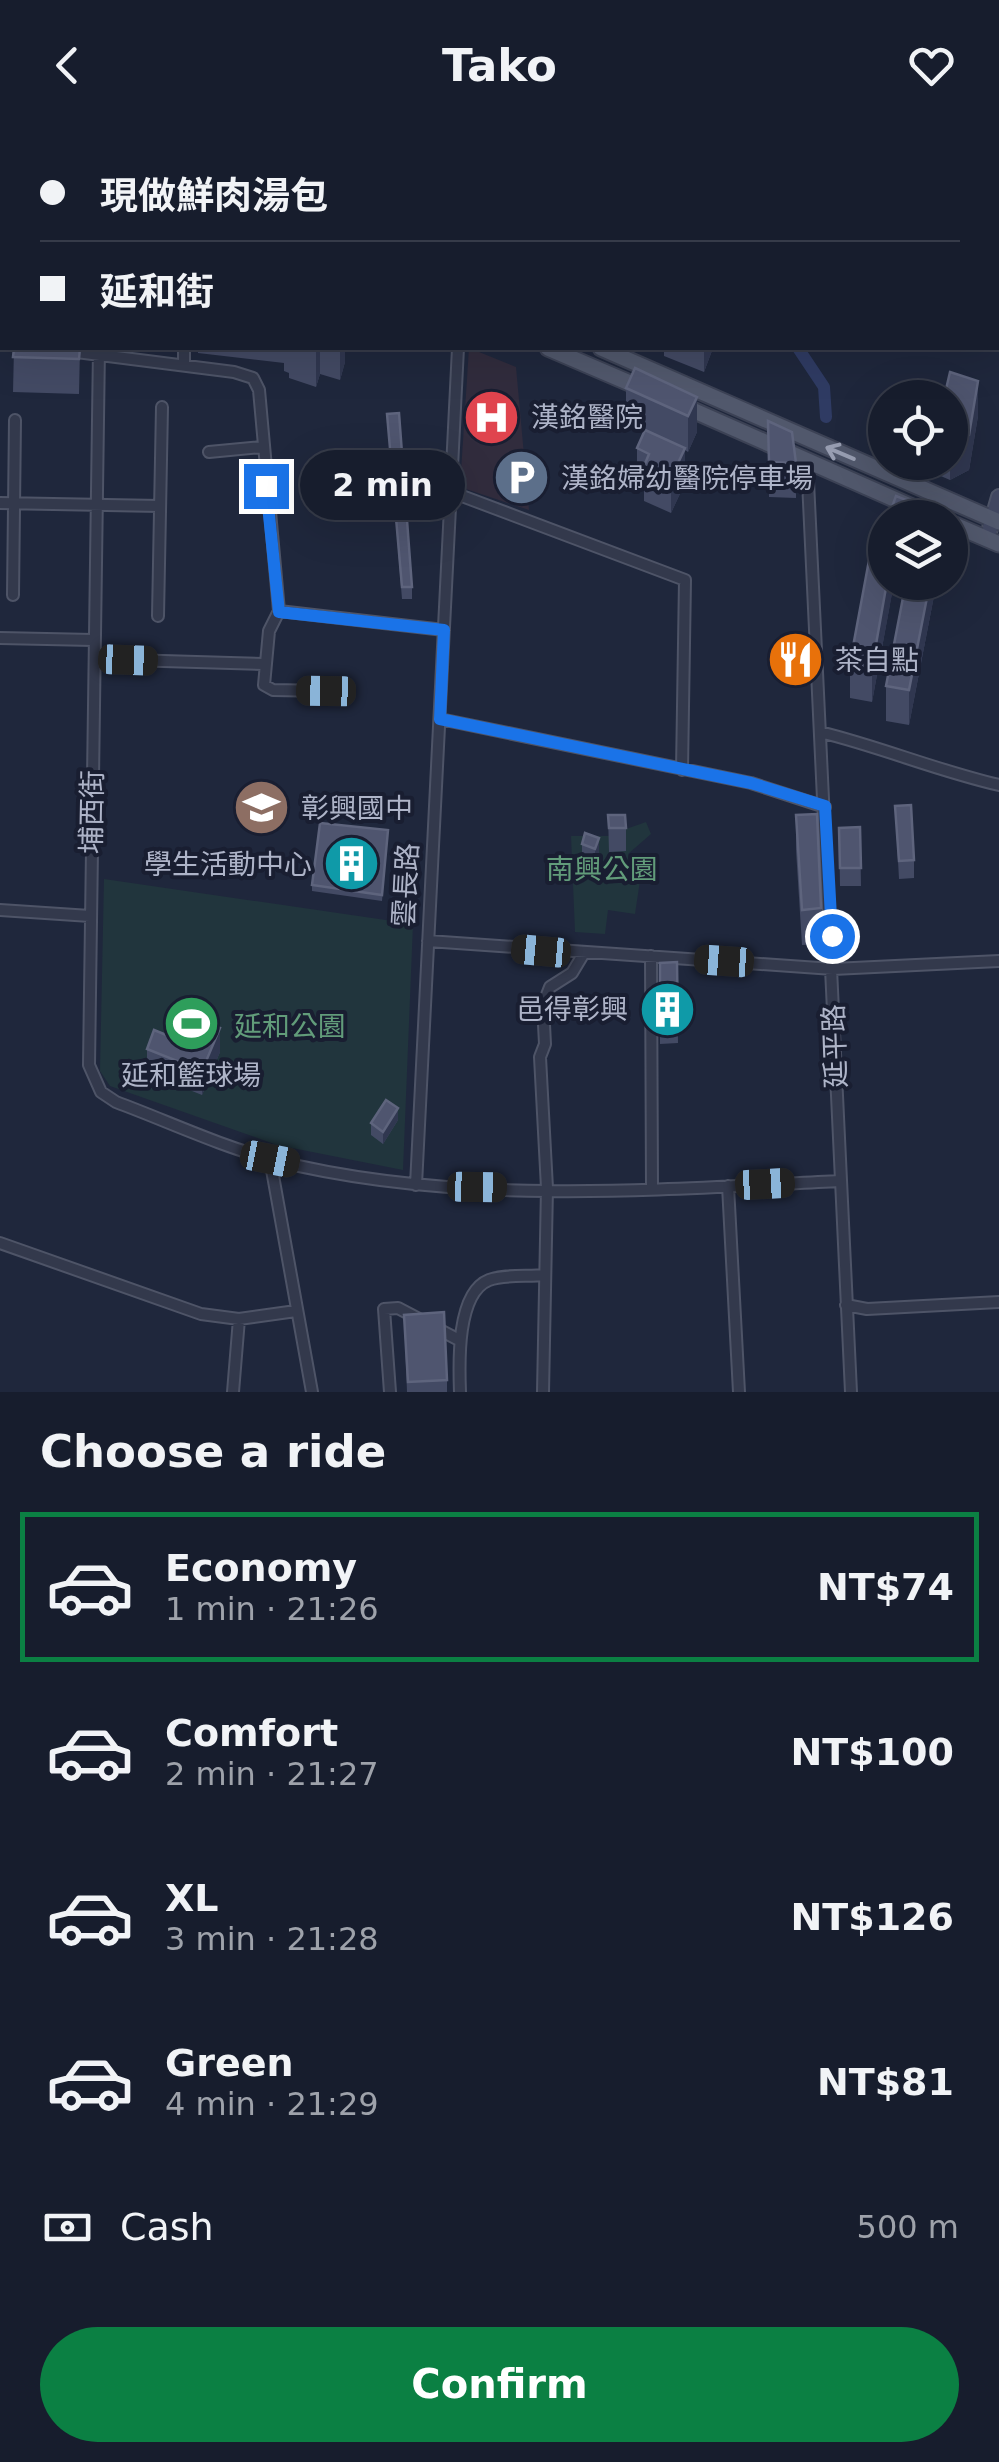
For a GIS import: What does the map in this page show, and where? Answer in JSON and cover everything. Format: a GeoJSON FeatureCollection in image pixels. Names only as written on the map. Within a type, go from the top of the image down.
{"type":"FeatureCollection","features":[{"type":"Feature","properties":{"kind":"main road"},"geometry":{"type":"LineString","coordinates":[[553,350],[896,500]]}},
{"type":"Feature","properties":{"kind":"main road"},"geometry":{"type":"LineString","coordinates":[[624,352],[996,521]]}},
{"type":"Feature","properties":{"kind":"main road"},"geometry":{"type":"LineString","coordinates":[[968,531],[993,542]]}},
{"type":"Feature","properties":{"kind":"street"},"geometry":{"type":"LineString","coordinates":[[184,350],[184,365]]}},
{"type":"Feature","properties":{"kind":"street","name":"雲長路"},"geometry":{"type":"LineString","coordinates":[[416,1185],[454,493],[458,350]]}},
{"type":"Feature","properties":{"kind":"street"},"geometry":{"type":"LineString","coordinates":[[99,351],[254,378],[259,390],[279,612],[272,622],[263,664],[264,685],[273,690],[326,691]]}},
{"type":"Feature","properties":{"kind":"street","name":"埔西街"},"geometry":{"type":"LineString","coordinates":[[99,351],[89,1064],[101,1092],[116,1102],[270,1159],[416,1185],[546,1188],[840,1181]]}},
{"type":"Feature","properties":{"kind":"street"},"geometry":{"type":"LineString","coordinates":[[158,616],[162,407]]}},
{"type":"Feature","properties":{"kind":"street"},"geometry":{"type":"LineString","coordinates":[[13,595],[15,420]]}},
{"type":"Feature","properties":{"kind":"street"},"geometry":{"type":"LineString","coordinates":[[210,452],[262,447]]}},
{"type":"Feature","properties":{"kind":"street","name":"延平路"},"geometry":{"type":"LineString","coordinates":[[806,460],[851,1392]]}},
{"type":"Feature","properties":{"kind":"street"},"geometry":{"type":"LineString","coordinates":[[454,493],[684,580],[682,770]]}},
{"type":"Feature","properties":{"kind":"street"},"geometry":{"type":"LineString","coordinates":[[993,542],[999,497]]}},
{"type":"Feature","properties":{"kind":"street"},"geometry":{"type":"LineString","coordinates":[[0,503],[160,506]]}},
{"type":"Feature","properties":{"kind":"street"},"geometry":{"type":"LineString","coordinates":[[279,612],[444,630]]}},
{"type":"Feature","properties":{"kind":"street"},"geometry":{"type":"LineString","coordinates":[[0,638],[94,640]]}},
{"type":"Feature","properties":{"kind":"street"},"geometry":{"type":"LineString","coordinates":[[94,659],[263,664]]}},
{"type":"Feature","properties":{"kind":"street"},"geometry":{"type":"LineString","coordinates":[[440,719],[751,783],[825,806]]}},
{"type":"Feature","properties":{"kind":"street"},"geometry":{"type":"LineString","coordinates":[[820,732],[868,744],[943,772],[999,785]]}},
{"type":"Feature","properties":{"kind":"street"},"geometry":{"type":"LineString","coordinates":[[0,910],[90,916]]}},
{"type":"Feature","properties":{"kind":"street"},"geometry":{"type":"LineString","coordinates":[[428,942],[833,969],[999,962]]}},
{"type":"Feature","properties":{"kind":"street"},"geometry":{"type":"LineString","coordinates":[[543,1392],[543,1005],[550,987],[572,974],[584,953]]}},
{"type":"Feature","properties":{"kind":"street"},"geometry":{"type":"LineString","coordinates":[[651,956],[652,1187]]}},
{"type":"Feature","properties":{"kind":"street"},"geometry":{"type":"LineString","coordinates":[[270,1159],[312,1392]]}},
{"type":"Feature","properties":{"kind":"street"},"geometry":{"type":"LineString","coordinates":[[728,1186],[739,1392]]}},
{"type":"Feature","properties":{"kind":"street"},"geometry":{"type":"LineString","coordinates":[[0,1242],[200,1314],[239,1319],[296,1311]]}},
{"type":"Feature","properties":{"kind":"street"},"geometry":{"type":"LineString","coordinates":[[460,1392],[460,1327],[482,1286],[489,1280],[546,1275]]}},
{"type":"Feature","properties":{"kind":"street"},"geometry":{"type":"LineString","coordinates":[[846,1305],[867,1309],[999,1302]]}},
{"type":"Feature","properties":{"kind":"street"},"geometry":{"type":"LineString","coordinates":[[390,1392],[384,1309],[398,1308],[444,1328],[459,1340]]}},
{"type":"Feature","properties":{"kind":"street"},"geometry":{"type":"LineString","coordinates":[[233,1392],[239,1319]]}},
{"type":"Feature","properties":{"kind":"shaded area","name":"漢銘醫院"},"geometry":{"type":"Polygon","coordinates":[[[469,350],[474,350],[516,367],[529,510],[460,487],[469,350]]]}},
{"type":"Feature","properties":{"kind":"green space","name":"南興公園"},"geometry":{"type":"Polygon","coordinates":[[[646,822],[651,834],[628,854],[641,874],[635,914],[608,910],[605,934],[575,932],[571,836],[624,836],[626,829],[646,822]]]}},
{"type":"Feature","properties":{"kind":"green space","name":"延和公園"},"geometry":{"type":"Polygon","coordinates":[[[104,879],[413,924],[403,1170],[277,1145],[110,1086],[100,1071],[104,879]]]}},
{"type":"Feature","properties":{"kind":"building"},"geometry":{"type":"Polygon","coordinates":[[[14,350],[80,350],[79,359],[13,357],[14,350]]]}},
{"type":"Feature","properties":{"kind":"building"},"geometry":{"type":"Polygon","coordinates":[[[635,368],[697,397],[688,416],[626,388],[635,368]]]}},
{"type":"Feature","properties":{"kind":"building"},"geometry":{"type":"Polygon","coordinates":[[[950,372],[978,381],[968,436],[968,380],[948,380],[950,372]]]}},
{"type":"Feature","properties":{"kind":"building"},"geometry":{"type":"Polygon","coordinates":[[[399,413],[412,587],[402,587],[387,414],[399,413]]]}},
{"type":"Feature","properties":{"kind":"building"},"geometry":{"type":"Polygon","coordinates":[[[768,421],[792,432],[796,463],[769,462],[768,421]]]}},
{"type":"Feature","properties":{"kind":"building"},"geometry":{"type":"Polygon","coordinates":[[[645,430],[685,448],[671,478],[644,466],[649,454],[637,448],[645,430]]]}},
{"type":"Feature","properties":{"kind":"building"},"geometry":{"type":"Polygon","coordinates":[[[868,566],[868,600],[884,600],[872,667],[850,663],[868,566]]]}},
{"type":"Feature","properties":{"kind":"building"},"geometry":{"type":"Polygon","coordinates":[[[903,600],[926,600],[909,690],[886,686],[903,600]]]}},
{"type":"Feature","properties":{"kind":"building"},"geometry":{"type":"Polygon","coordinates":[[[911,805],[914,860],[899,861],[895,806],[911,805]]]}},
{"type":"Feature","properties":{"kind":"building"},"geometry":{"type":"Polygon","coordinates":[[[817,814],[821,908],[802,910],[796,815],[817,814]]]}},
{"type":"Feature","properties":{"kind":"building"},"geometry":{"type":"Polygon","coordinates":[[[608,815],[625,815],[626,828],[609,828],[608,815]]]}},
{"type":"Feature","properties":{"kind":"building","name":"學生活動中心"},"geometry":{"type":"Polygon","coordinates":[[[320,823],[388,830],[382,895],[312,885],[320,823]]]}},
{"type":"Feature","properties":{"kind":"building"},"geometry":{"type":"Polygon","coordinates":[[[860,827],[861,868],[840,868],[839,828],[860,827]]]}},
{"type":"Feature","properties":{"kind":"building"},"geometry":{"type":"Polygon","coordinates":[[[585,833],[599,838],[595,849],[582,844],[585,833]]]}},
{"type":"Feature","properties":{"kind":"building","name":"邑得彰興"},"geometry":{"type":"Polygon","coordinates":[[[677,962],[678,1031],[660,1032],[660,963],[677,962]]]}},
{"type":"Feature","properties":{"kind":"building"},"geometry":{"type":"Polygon","coordinates":[[[196,1018],[220,1028],[202,1071],[147,1049],[154,1030],[186,1043],[196,1018]]]}},
{"type":"Feature","properties":{"kind":"building"},"geometry":{"type":"Polygon","coordinates":[[[386,1100],[398,1108],[383,1132],[371,1123],[386,1100]]]}},
{"type":"Feature","properties":{"kind":"building"},"geometry":{"type":"Polygon","coordinates":[[[444,1312],[447,1380],[408,1382],[404,1315],[444,1312]]]}},
{"type":"Feature","properties":{"kind":"waterway"},"geometry":{"type":"LineString","coordinates":[[799,350],[824,387],[826,417]]}},
{"type":"Feature","properties":{"kind":"place","name":"漢銘醫院"},"geometry":{"type":"Point","coordinates":[492,417]}},
{"type":"Feature","properties":{"kind":"place","name":"漢銘婦幼醫院停車場"},"geometry":{"type":"Point","coordinates":[522,478]}},
{"type":"Feature","properties":{"kind":"place","name":"茶自點"},"geometry":{"type":"Point","coordinates":[796,660]}},
{"type":"Feature","properties":{"kind":"place","name":"彰興國中"},"geometry":{"type":"Point","coordinates":[262,808]}},
{"type":"Feature","properties":{"kind":"place","name":"學生活動中心"},"geometry":{"type":"Point","coordinates":[351,864]}},
{"type":"Feature","properties":{"kind":"place","name":"邑得彰興"},"geometry":{"type":"Point","coordinates":[667,1009]}},
{"type":"Feature","properties":{"kind":"place","name":"延和籃球場"},"geometry":{"type":"Point","coordinates":[191,1024]}},
{"type":"Feature","properties":{"kind":"route"},"geometry":{"type":"LineString","coordinates":[[266,486],[279,612],[444,630],[440,719],[751,783],[825,806],[832,936]]}}]}
